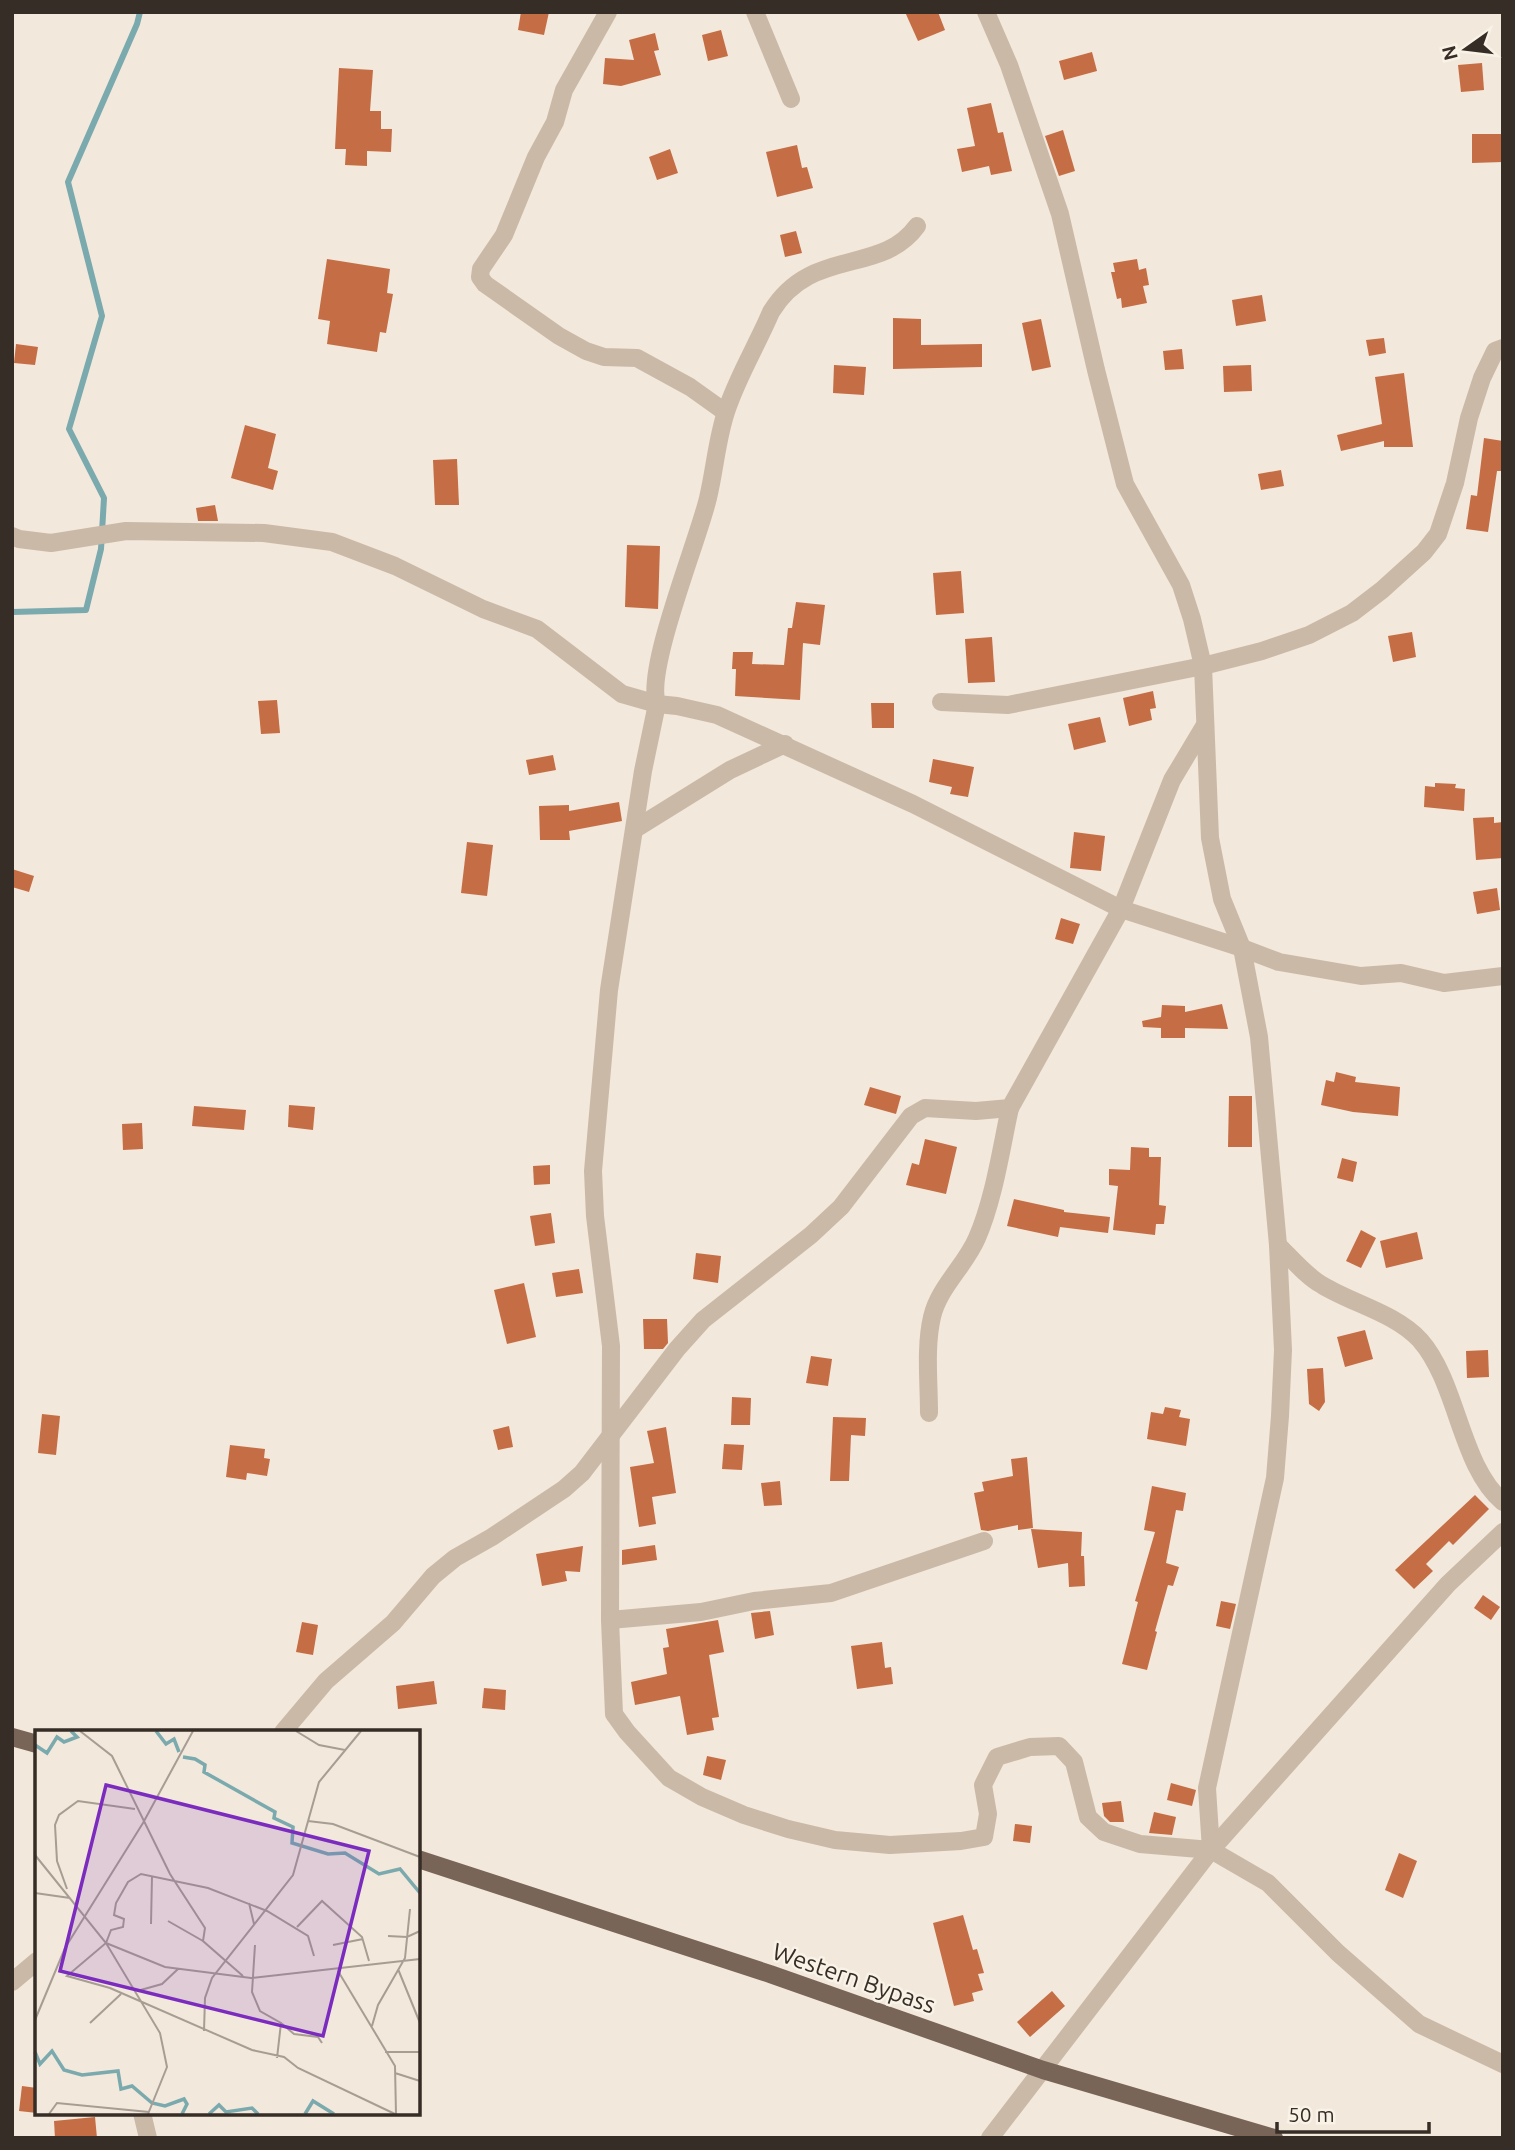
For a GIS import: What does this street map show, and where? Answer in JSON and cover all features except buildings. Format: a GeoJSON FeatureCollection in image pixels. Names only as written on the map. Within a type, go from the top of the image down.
{"type":"FeatureCollection","features":[{"type":"Feature","properties":{"kind":"main road"},"geometry":{"type":"LineString","coordinates":[[12,1737],[35,1743]]}},
{"type":"Feature","properties":{"kind":"main road","name":"Western Bypass"},"geometry":{"type":"LineString","coordinates":[[420,1860],[770,1974],[1043,2070],[1274,2138]]}},
{"type":"Feature","properties":{"kind":"street"},"geometry":{"type":"LineString","coordinates":[[608,12],[564,90],[555,122],[522,189],[504,235],[481,269],[480,277],[485,284],[559,336],[586,351],[604,357],[637,358],[690,387],[725,412]]}},
{"type":"Feature","properties":{"kind":"street"},"geometry":{"type":"LineString","coordinates":[[755,12],[791,99]]}},
{"type":"Feature","properties":{"kind":"street"},"geometry":{"type":"LineString","coordinates":[[987,13],[1009,65],[1060,214],[1125,484],[1181,585],[1190,610],[1203,666],[1210,838],[1222,899],[1242,948],[1261,1049],[1278,1245],[1283,1350],[1275,1478],[1207,1788],[1211,1850]]}},
{"type":"Feature","properties":{"kind":"street"},"geometry":{"type":"LineString","coordinates":[[917,226],[909,237],[895,247],[811,273],[780,297],[725,412],[708,499],[665,637],[655,696],[657,704],[643,771],[609,990],[593,1171],[595,1216],[611,1346],[610,1620],[614,1713],[627,1732],[669,1778],[702,1797],[744,1815],[788,1829],[835,1839],[890,1845],[984,1837],[988,1814],[983,1785],[997,1757],[1030,1747],[1059,1746],[1074,1762],[1088,1817],[1104,1832],[1140,1844],[1211,1850],[1268,1883],[1338,1953],[1419,2024],[1503,2064]]}},
{"type":"Feature","properties":{"kind":"street"},"geometry":{"type":"LineString","coordinates":[[941,702],[1008,705],[1203,666],[1262,651],[1309,635],[1352,613],[1424,552],[1438,534],[1455,483],[1469,418],[1482,378],[1500,346]]}},
{"type":"Feature","properties":{"kind":"street"},"geometry":{"type":"LineString","coordinates":[[12,536],[51,543],[122,532],[264,533],[332,542],[395,566],[483,609],[537,629],[622,694],[657,704],[718,715],[913,804],[1121,909],[1279,962],[1361,976],[1401,973],[1444,983],[1503,976]]}},
{"type":"Feature","properties":{"kind":"street"},"geometry":{"type":"LineString","coordinates":[[929,1413],[929,1338],[932,1316],[938,1299],[977,1239],[986,1215],[1010,1108],[1121,909],[1172,780],[1205,725]]}},
{"type":"Feature","properties":{"kind":"street"},"geometry":{"type":"LineString","coordinates":[[635,829],[730,771],[785,744]]}},
{"type":"Feature","properties":{"kind":"street"},"geometry":{"type":"LineString","coordinates":[[285,1730],[326,1681],[393,1623],[433,1576],[455,1558],[501,1532],[564,1489],[582,1472],[677,1349],[704,1320],[811,1235],[841,1207],[911,1116],[925,1108],[976,1111],[1010,1108]]}},
{"type":"Feature","properties":{"kind":"street"},"geometry":{"type":"LineString","coordinates":[[1278,1245],[1319,1284],[1389,1318],[1418,1338],[1434,1359],[1483,1480],[1503,1502]]}},
{"type":"Feature","properties":{"kind":"street"},"geometry":{"type":"LineString","coordinates":[[990,2138],[1211,1850],[1448,1584],[1503,1532]]}},
{"type":"Feature","properties":{"kind":"street"},"geometry":{"type":"LineString","coordinates":[[610,1620],[701,1612],[754,1601],[831,1593],[984,1541]]}},
{"type":"Feature","properties":{"kind":"street"},"geometry":{"type":"LineString","coordinates":[[12,1982],[35,1963]]}},
{"type":"Feature","properties":{"kind":"street"},"geometry":{"type":"LineString","coordinates":[[142,2115],[148,2138]]}},
{"type":"Feature","properties":{"kind":"waterway"},"geometry":{"type":"LineString","coordinates":[[12,612],[86,610],[101,549],[104,498],[69,429],[102,316],[68,182],[140,12]]}}]}
